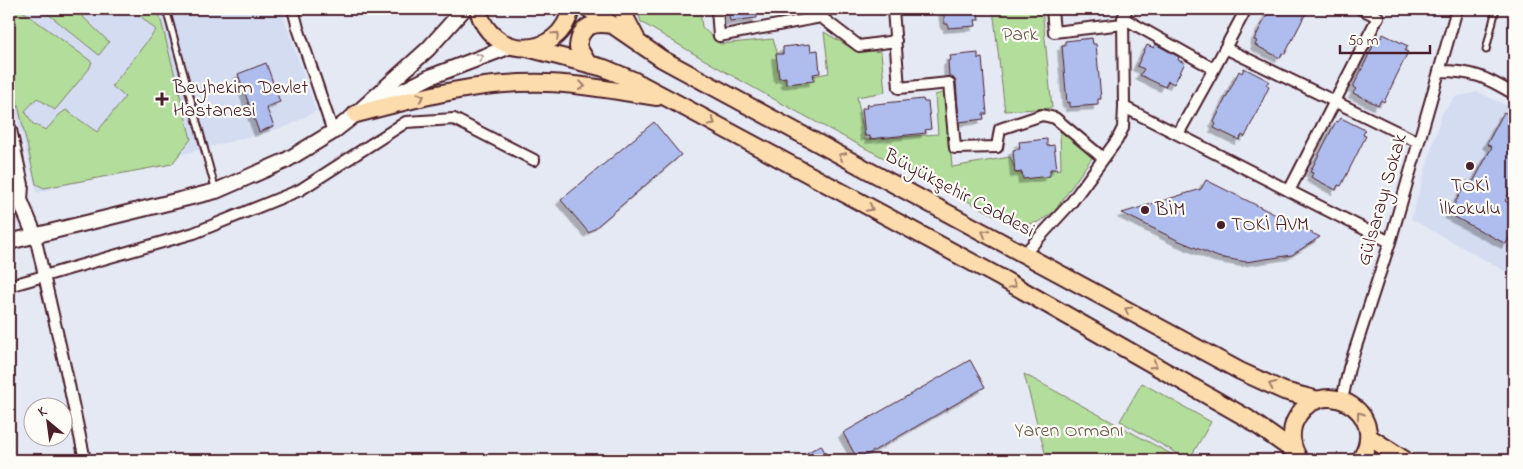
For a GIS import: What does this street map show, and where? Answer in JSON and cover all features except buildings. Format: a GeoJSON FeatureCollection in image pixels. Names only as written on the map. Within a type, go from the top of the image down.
{"type":"FeatureCollection","features":[{"type":"Feature","properties":{"kind":"main road"},"geometry":{"type":"LineString","coordinates":[[478,9],[487,29],[498,39],[519,47],[587,62],[635,81],[1001,278],[1247,418],[1298,456]]}},
{"type":"Feature","properties":{"kind":"main road"},"geometry":{"type":"LineString","coordinates":[[519,47],[543,44],[556,36],[566,23],[571,9]]}},
{"type":"Feature","properties":{"kind":"main road","name":"Büyükşehir Caddesi"},"geometry":{"type":"LineString","coordinates":[[589,9],[662,59],[1240,371],[1284,391],[1318,400],[1330,398],[1342,400]]}},
{"type":"Feature","properties":{"kind":"main road"},"geometry":{"type":"LineString","coordinates":[[621,9],[631,32],[640,44]]}},
{"type":"Feature","properties":{"kind":"main road"},"geometry":{"type":"LineString","coordinates":[[587,62],[578,47],[586,28],[600,23],[612,25]]}},
{"type":"Feature","properties":{"kind":"main road"},"geometry":{"type":"LineString","coordinates":[[356,114],[459,88],[500,84],[574,84],[669,99]]}},
{"type":"Feature","properties":{"kind":"main road"},"geometry":{"type":"LineString","coordinates":[[1298,456],[1292,439],[1293,426],[1299,414],[1307,406],[1318,400]]}},
{"type":"Feature","properties":{"kind":"main road"},"geometry":{"type":"LineString","coordinates":[[1342,400],[1353,405],[1362,414],[1367,425],[1366,449],[1360,460]]}},
{"type":"Feature","properties":{"kind":"main road"},"geometry":{"type":"LineString","coordinates":[[1368,437],[1405,460]]}},
{"type":"Feature","properties":{"kind":"street"},"geometry":{"type":"LineString","coordinates":[[293,9],[333,132]]}},
{"type":"Feature","properties":{"kind":"street"},"geometry":{"type":"LineString","coordinates":[[9,242],[216,191],[285,161],[333,132],[356,114],[428,49],[464,9]]}},
{"type":"Feature","properties":{"kind":"street"},"geometry":{"type":"LineString","coordinates":[[717,9],[719,36],[821,13],[859,46],[896,41]]}},
{"type":"Feature","properties":{"kind":"street"},"geometry":{"type":"LineString","coordinates":[[893,9],[899,88],[949,83],[955,148],[997,147],[1000,129],[1042,115],[1055,118],[1103,158]]}},
{"type":"Feature","properties":{"kind":"street"},"geometry":{"type":"LineString","coordinates":[[1052,9],[1054,32],[1124,17],[1214,69]]}},
{"type":"Feature","properties":{"kind":"street"},"geometry":{"type":"LineString","coordinates":[[1178,134],[1246,9]]}},
{"type":"Feature","properties":{"kind":"street"},"geometry":{"type":"LineString","coordinates":[[1289,191],[1378,17],[1361,9]]}},
{"type":"Feature","properties":{"kind":"street","name":"Gülsarayı Sokak"},"geometry":{"type":"LineString","coordinates":[[1342,400],[1349,368],[1390,242],[1457,9]]}},
{"type":"Feature","properties":{"kind":"street"},"geometry":{"type":"LineString","coordinates":[[1024,254],[1071,203],[1117,140],[1122,128],[1124,107],[1124,17]]}},
{"type":"Feature","properties":{"kind":"street"},"geometry":{"type":"LineString","coordinates":[[356,114],[430,77],[519,47]]}},
{"type":"Feature","properties":{"kind":"street"},"geometry":{"type":"LineString","coordinates":[[1225,48],[1418,142]]}},
{"type":"Feature","properties":{"kind":"street"},"geometry":{"type":"LineString","coordinates":[[1439,71],[1461,71],[1486,77],[1514,94]]}},
{"type":"Feature","properties":{"kind":"street"},"geometry":{"type":"LineString","coordinates":[[1124,107],[1390,242]]}},
{"type":"Feature","properties":{"kind":"street"},"geometry":{"type":"LineString","coordinates":[[9,286],[194,233],[300,190],[406,122],[454,119],[534,160]]}},
{"type":"Feature","properties":{"kind":"street"},"geometry":{"type":"LineString","coordinates":[[9,130],[21,185],[20,200]]}},
{"type":"Feature","properties":{"kind":"street"},"geometry":{"type":"LineString","coordinates":[[9,182],[10,187],[20,200],[35,236],[85,460]]}},
{"type":"Feature","properties":{"kind":"lane"},"geometry":{"type":"LineString","coordinates":[[166,9],[216,191]]}},
{"type":"Feature","properties":{"kind":"lane"},"geometry":{"type":"LineString","coordinates":[[1486,50],[1496,9]]}},
{"type":"Feature","properties":{"kind":"shaded area","name":"Beyhekim Devlet Hastanesi"},"geometry":{"type":"Polygon","coordinates":[[[9,9],[281,9],[316,111],[288,126],[37,193],[9,88],[9,9]]]}},
{"type":"Feature","properties":{"kind":"shaded area","name":"TOKİ İlkokulu"},"geometry":{"type":"Polygon","coordinates":[[[1478,92],[1514,109],[1514,276],[1411,219],[1442,113],[1455,97],[1478,92]]]}},
{"type":"Feature","properties":{"kind":"green space"},"geometry":{"type":"Polygon","coordinates":[[[20,9],[92,62],[89,69],[55,110],[37,98],[25,111],[33,124],[46,130],[66,110],[97,132],[125,97],[112,86],[156,30],[137,13],[141,9],[158,9],[191,139],[172,164],[44,188],[36,184],[9,65],[9,15],[20,9]]]}},
{"type":"Feature","properties":{"kind":"green space"},"geometry":{"type":"Polygon","coordinates":[[[42,9],[86,9],[81,15],[109,42],[99,55],[42,9]]]}},
{"type":"Feature","properties":{"kind":"green space"},"geometry":{"type":"Polygon","coordinates":[[[637,9],[700,9],[702,27],[720,44],[773,39],[785,81],[829,73],[824,32],[853,49],[881,52],[885,92],[857,97],[865,140],[938,134],[935,95],[946,92],[952,167],[1010,157],[1017,174],[1061,169],[1060,131],[1093,156],[1054,212],[1038,222],[1018,227],[780,103],[734,77],[641,22],[637,9]]]}},
{"type":"Feature","properties":{"kind":"green space","name":"Park"},"geometry":{"type":"Polygon","coordinates":[[[993,9],[1042,9],[1052,108],[1005,111],[993,9]]]}},
{"type":"Feature","properties":{"kind":"green space","name":"Yaren Ormanı"},"geometry":{"type":"Polygon","coordinates":[[[1024,374],[1182,460],[1047,460],[1024,374]]]}},
{"type":"Feature","properties":{"kind":"green space"},"geometry":{"type":"Polygon","coordinates":[[[1142,383],[1211,422],[1189,460],[1120,421],[1142,383]]]}},
{"type":"Feature","properties":{"kind":"place","name":"Beyhekim Devlet Hastanesi"},"geometry":{"type":"Point","coordinates":[162,99]}},
{"type":"Feature","properties":{"kind":"place","name":"TOKİ İlkokulu"},"geometry":{"type":"Point","coordinates":[1470,166]}},
{"type":"Feature","properties":{"kind":"place","name":"BİM"},"geometry":{"type":"Point","coordinates":[1145,210]}},
{"type":"Feature","properties":{"kind":"place","name":"TOKİ AVM"},"geometry":{"type":"Point","coordinates":[1221,225]}}]}
